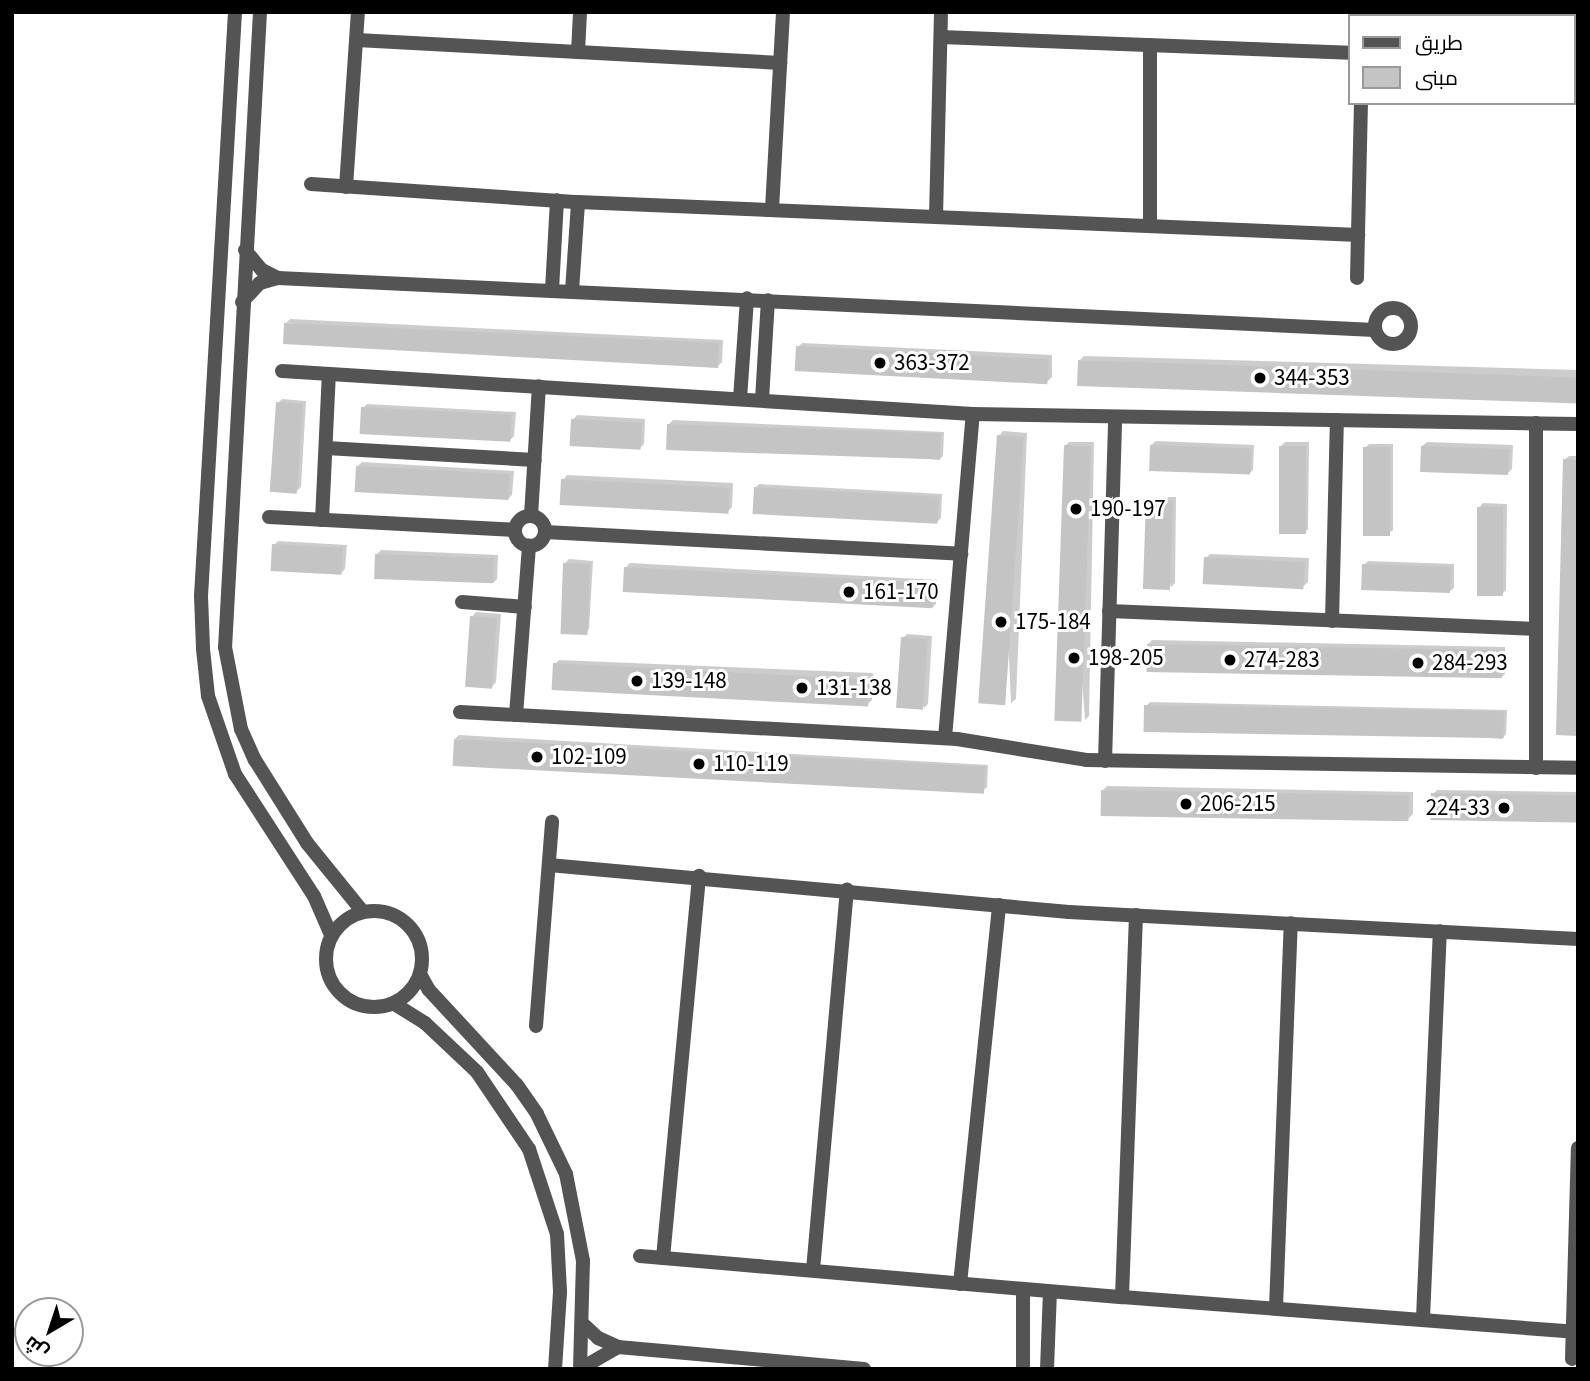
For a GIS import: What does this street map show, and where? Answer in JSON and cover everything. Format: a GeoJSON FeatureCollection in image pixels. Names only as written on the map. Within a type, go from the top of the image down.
{"type":"FeatureCollection","features":[{"type":"Feature","properties":{"kind":"street"},"geometry":{"type":"LineString","coordinates":[[235,12],[201,596],[203,649],[208,696],[235,774],[314,896],[331,935]]}},
{"type":"Feature","properties":{"kind":"street"},"geometry":{"type":"LineString","coordinates":[[260,12],[225,593],[231,690],[241,729],[272,790],[318,859],[363,912]]}},
{"type":"Feature","properties":{"kind":"street"},"geometry":{"type":"LineString","coordinates":[[346,187],[358,12]]}},
{"type":"Feature","properties":{"kind":"street"},"geometry":{"type":"LineString","coordinates":[[578,52],[580,12]]}},
{"type":"Feature","properties":{"kind":"street"},"geometry":{"type":"LineString","coordinates":[[772,209],[783,12]]}},
{"type":"Feature","properties":{"kind":"street"},"geometry":{"type":"LineString","coordinates":[[936,217],[942,12]]}},
{"type":"Feature","properties":{"kind":"street"},"geometry":{"type":"LineString","coordinates":[[941,37],[1348,53]]}},
{"type":"Feature","properties":{"kind":"street"},"geometry":{"type":"LineString","coordinates":[[357,40],[780,63]]}},
{"type":"Feature","properties":{"kind":"street"},"geometry":{"type":"LineString","coordinates":[[1150,45],[1150,226]]}},
{"type":"Feature","properties":{"kind":"street"},"geometry":{"type":"LineString","coordinates":[[1357,278],[1361,105]]}},
{"type":"Feature","properties":{"kind":"street"},"geometry":{"type":"LineString","coordinates":[[311,184],[557,201],[1358,235]]}},
{"type":"Feature","properties":{"kind":"street"},"geometry":{"type":"LineString","coordinates":[[552,290],[557,201]]}},
{"type":"Feature","properties":{"kind":"street"},"geometry":{"type":"LineString","coordinates":[[572,291],[578,202]]}},
{"type":"Feature","properties":{"kind":"street"},"geometry":{"type":"LineString","coordinates":[[244,250],[262,270],[278,278]]}},
{"type":"Feature","properties":{"kind":"street"},"geometry":{"type":"LineString","coordinates":[[242,302],[260,283],[278,278],[747,298],[1375,330]]}},
{"type":"Feature","properties":{"kind":"street"},"geometry":{"type":"LineString","coordinates":[[740,399],[747,298]]}},
{"type":"Feature","properties":{"kind":"street"},"geometry":{"type":"LineString","coordinates":[[762,400],[768,300]]}},
{"type":"Feature","properties":{"kind":"street"},"geometry":{"type":"LineString","coordinates":[[282,371],[973,414],[1578,424]]}},
{"type":"Feature","properties":{"kind":"street"},"geometry":{"type":"LineString","coordinates":[[321,520],[329,374]]}},
{"type":"Feature","properties":{"kind":"street"},"geometry":{"type":"LineString","coordinates":[[531,516],[539,386]]}},
{"type":"Feature","properties":{"kind":"street"},"geometry":{"type":"LineString","coordinates":[[945,738],[973,414]]}},
{"type":"Feature","properties":{"kind":"street"},"geometry":{"type":"LineString","coordinates":[[1105,761],[1115,418]]}},
{"type":"Feature","properties":{"kind":"street"},"geometry":{"type":"LineString","coordinates":[[1332,621],[1337,420]]}},
{"type":"Feature","properties":{"kind":"street"},"geometry":{"type":"LineString","coordinates":[[1536,423],[1536,768]]}},
{"type":"Feature","properties":{"kind":"street"},"geometry":{"type":"LineString","coordinates":[[326,448],[535,460]]}},
{"type":"Feature","properties":{"kind":"street"},"geometry":{"type":"LineString","coordinates":[[515,530],[522,518],[531,516],[539,519],[545,532]]}},
{"type":"Feature","properties":{"kind":"street"},"geometry":{"type":"LineString","coordinates":[[269,517],[515,530]]}},
{"type":"Feature","properties":{"kind":"street"},"geometry":{"type":"LineString","coordinates":[[515,530],[520,542],[529,545],[538,543],[545,532]]}},
{"type":"Feature","properties":{"kind":"street"},"geometry":{"type":"LineString","coordinates":[[545,532],[961,554]]}},
{"type":"Feature","properties":{"kind":"street"},"geometry":{"type":"LineString","coordinates":[[516,715],[529,545]]}},
{"type":"Feature","properties":{"kind":"street"},"geometry":{"type":"LineString","coordinates":[[462,602],[524,607]]}},
{"type":"Feature","properties":{"kind":"street"},"geometry":{"type":"LineString","coordinates":[[1109,611],[1536,629]]}},
{"type":"Feature","properties":{"kind":"street"},"geometry":{"type":"LineString","coordinates":[[460,712],[945,738],[1105,761],[1578,768]]}},
{"type":"Feature","properties":{"kind":"street"},"geometry":{"type":"LineString","coordinates":[[536,1026],[552,822]]}},
{"type":"Feature","properties":{"kind":"street"},"geometry":{"type":"LineString","coordinates":[[549,865],[1136,915],[1578,939]]}},
{"type":"Feature","properties":{"kind":"street"},"geometry":{"type":"LineString","coordinates":[[663,1258],[698,876]]}},
{"type":"Feature","properties":{"kind":"street"},"geometry":{"type":"LineString","coordinates":[[813,1270],[847,890]]}},
{"type":"Feature","properties":{"kind":"street"},"geometry":{"type":"LineString","coordinates":[[960,1284],[999,905]]}},
{"type":"Feature","properties":{"kind":"street"},"geometry":{"type":"LineString","coordinates":[[363,912],[390,913],[407,923],[422,951],[420,974],[414,986],[393,1003],[370,1007],[340,994],[326,965],[331,935],[344,920],[363,912]]}},
{"type":"Feature","properties":{"kind":"street"},"geometry":{"type":"LineString","coordinates":[[1122,1297],[1136,915]]}},
{"type":"Feature","properties":{"kind":"street"},"geometry":{"type":"LineString","coordinates":[[1276,1308],[1291,923]]}},
{"type":"Feature","properties":{"kind":"street"},"geometry":{"type":"LineString","coordinates":[[1423,1318],[1440,931]]}},
{"type":"Feature","properties":{"kind":"street"},"geometry":{"type":"LineString","coordinates":[[420,974],[429,990],[517,1085],[553,1145],[580,1231],[580,1369]]}},
{"type":"Feature","properties":{"kind":"street"},"geometry":{"type":"LineString","coordinates":[[393,1003],[425,1023],[477,1072],[530,1149],[556,1234],[560,1292],[555,1369]]}},
{"type":"Feature","properties":{"kind":"street"},"geometry":{"type":"LineString","coordinates":[[1572,1359],[1578,1149]]}},
{"type":"Feature","properties":{"kind":"street"},"geometry":{"type":"LineString","coordinates":[[640,1256],[1050,1292],[1423,1318],[1572,1332]]}},
{"type":"Feature","properties":{"kind":"street"},"geometry":{"type":"LineString","coordinates":[[1023,1289],[1023,1369]]}},
{"type":"Feature","properties":{"kind":"street"},"geometry":{"type":"LineString","coordinates":[[1047,1369],[1050,1292]]}},
{"type":"Feature","properties":{"kind":"street"},"geometry":{"type":"LineString","coordinates":[[582,1323],[598,1338],[618,1347],[864,1369]]}},
{"type":"Feature","properties":{"kind":"street"},"geometry":{"type":"LineString","coordinates":[[580,1369],[618,1347]]}},
{"type":"Feature","properties":{"kind":"building"},"geometry":{"type":"Polygon","coordinates":[[[284,323],[719,343],[718,368],[283,344],[284,323]]]}},
{"type":"Feature","properties":{"kind":"building","name":"363-372"},"geometry":{"type":"Polygon","coordinates":[[[796,346],[1049,359],[1047,384],[795,371],[796,346]]]}},
{"type":"Feature","properties":{"kind":"building"},"geometry":{"type":"Polygon","coordinates":[[[1078,360],[1578,377],[1577,403],[1077,386],[1078,360]]]}},
{"type":"Feature","properties":{"kind":"building"},"geometry":{"type":"Polygon","coordinates":[[[276,402],[303,404],[297,494],[270,492],[276,402]]]}},
{"type":"Feature","properties":{"kind":"building"},"geometry":{"type":"Polygon","coordinates":[[[361,407],[512,415],[510,442],[360,434],[361,407]]]}},
{"type":"Feature","properties":{"kind":"building"},"geometry":{"type":"Polygon","coordinates":[[[571,419],[642,423],[640,450],[570,446],[571,419]]]}},
{"type":"Feature","properties":{"kind":"building"},"geometry":{"type":"Polygon","coordinates":[[[667,424],[941,434],[940,460],[666,450],[667,424]]]}},
{"type":"Feature","properties":{"kind":"building"},"geometry":{"type":"Polygon","coordinates":[[[997,435],[1024,437],[1005,705],[978,703],[997,435]]]}},
{"type":"Feature","properties":{"kind":"building"},"geometry":{"type":"Polygon","coordinates":[[[1064,445],[1091,446],[1081,722],[1054,721],[1064,445]]]}},
{"type":"Feature","properties":{"kind":"building"},"geometry":{"type":"Polygon","coordinates":[[[1150,445],[1251,449],[1250,475],[1149,471],[1150,445]]]}},
{"type":"Feature","properties":{"kind":"building"},"geometry":{"type":"Polygon","coordinates":[[[1279,446],[1306,446],[1306,534],[1279,534],[1279,446]]]}},
{"type":"Feature","properties":{"kind":"building"},"geometry":{"type":"Polygon","coordinates":[[[1421,446],[1509,449],[1508,475],[1420,472],[1421,446]]]}},
{"type":"Feature","properties":{"kind":"building"},"geometry":{"type":"Polygon","coordinates":[[[1363,447],[1390,447],[1390,536],[1363,536],[1363,447]]]}},
{"type":"Feature","properties":{"kind":"building"},"geometry":{"type":"Polygon","coordinates":[[[1563,459],[1578,460],[1578,736],[1556,735],[1563,459]]]}},
{"type":"Feature","properties":{"kind":"building"},"geometry":{"type":"Polygon","coordinates":[[[356,466],[510,474],[508,500],[355,492],[356,466]]]}},
{"type":"Feature","properties":{"kind":"building"},"geometry":{"type":"Polygon","coordinates":[[[561,479],[730,488],[728,514],[560,505],[561,479]]]}},
{"type":"Feature","properties":{"kind":"building"},"geometry":{"type":"Polygon","coordinates":[[[754,487],[939,497],[937,524],[753,514],[754,487]]]}},
{"type":"Feature","properties":{"kind":"building"},"geometry":{"type":"Polygon","coordinates":[[[1146,500],[1173,501],[1170,590],[1143,589],[1146,500]]]}},
{"type":"Feature","properties":{"kind":"building"},"geometry":{"type":"Polygon","coordinates":[[[1477,507],[1503,507],[1503,596],[1477,596],[1477,507]]]}},
{"type":"Feature","properties":{"kind":"building"},"geometry":{"type":"Polygon","coordinates":[[[272,544],[343,548],[341,575],[271,571],[272,544]]]}},
{"type":"Feature","properties":{"kind":"building"},"geometry":{"type":"Polygon","coordinates":[[[375,554],[494,558],[493,583],[374,579],[375,554]]]}},
{"type":"Feature","properties":{"kind":"building"},"geometry":{"type":"Polygon","coordinates":[[[1204,557],[1305,562],[1303,589],[1203,584],[1204,557]]]}},
{"type":"Feature","properties":{"kind":"building"},"geometry":{"type":"Polygon","coordinates":[[[563,563],[590,564],[588,635],[561,634],[563,563]]]}},
{"type":"Feature","properties":{"kind":"building"},"geometry":{"type":"Polygon","coordinates":[[[1362,564],[1451,567],[1450,593],[1361,590],[1362,564]]]}},
{"type":"Feature","properties":{"kind":"building"},"geometry":{"type":"Polygon","coordinates":[[[624,567],[934,583],[932,608],[623,592],[624,567]]]}},
{"type":"Feature","properties":{"kind":"building"},"geometry":{"type":"Polygon","coordinates":[[[470,616],[497,618],[492,689],[465,687],[470,616]]]}},
{"type":"Feature","properties":{"kind":"building"},"geometry":{"type":"Polygon","coordinates":[[[901,637],[928,639],[923,710],[896,708],[901,637]]]}},
{"type":"Feature","properties":{"kind":"building"},"geometry":{"type":"Polygon","coordinates":[[[1147,644],[1502,650],[1501,678],[1147,672],[1147,644]]]}},
{"type":"Feature","properties":{"kind":"building"},"geometry":{"type":"Polygon","coordinates":[[[553,663],[870,680],[868,707],[552,690],[553,663]]]}},
{"type":"Feature","properties":{"kind":"building"},"geometry":{"type":"Polygon","coordinates":[[[1144,705],[1504,711],[1503,738],[1144,732],[1144,705]]]}},
{"type":"Feature","properties":{"kind":"building"},"geometry":{"type":"Polygon","coordinates":[[[454,739],[985,767],[984,794],[453,766],[454,739]]]}},
{"type":"Feature","properties":{"kind":"building"},"geometry":{"type":"Polygon","coordinates":[[[1101,790],[1409,795],[1408,821],[1101,816],[1101,790]]]}},
{"type":"Feature","properties":{"kind":"building","name":"224-33"},"geometry":{"type":"Polygon","coordinates":[[[1431,793],[1578,796],[1578,823],[1431,820],[1431,793]]]}},
{"type":"Feature","properties":{"kind":"place","name":"363-372"},"geometry":{"type":"Point","coordinates":[880,363]}},
{"type":"Feature","properties":{"kind":"place","name":"344-353"},"geometry":{"type":"Point","coordinates":[1260,378]}},
{"type":"Feature","properties":{"kind":"place","name":"190-197"},"geometry":{"type":"Point","coordinates":[1076,509]}},
{"type":"Feature","properties":{"kind":"place","name":"161-170"},"geometry":{"type":"Point","coordinates":[849,592]}},
{"type":"Feature","properties":{"kind":"place","name":"175-184"},"geometry":{"type":"Point","coordinates":[1001,622]}},
{"type":"Feature","properties":{"kind":"place","name":"198-205"},"geometry":{"type":"Point","coordinates":[1074,658]}},
{"type":"Feature","properties":{"kind":"place","name":"274-283"},"geometry":{"type":"Point","coordinates":[1230,660]}},
{"type":"Feature","properties":{"kind":"place","name":"284-293"},"geometry":{"type":"Point","coordinates":[1418,663]}},
{"type":"Feature","properties":{"kind":"place","name":"139-148"},"geometry":{"type":"Point","coordinates":[637,681]}},
{"type":"Feature","properties":{"kind":"place","name":"131-138"},"geometry":{"type":"Point","coordinates":[802,688]}},
{"type":"Feature","properties":{"kind":"place","name":"102-109"},"geometry":{"type":"Point","coordinates":[537,757]}},
{"type":"Feature","properties":{"kind":"place","name":"110-119"},"geometry":{"type":"Point","coordinates":[699,764]}},
{"type":"Feature","properties":{"kind":"place","name":"206-215"},"geometry":{"type":"Point","coordinates":[1186,804]}},
{"type":"Feature","properties":{"kind":"place","name":"224-33"},"geometry":{"type":"Point","coordinates":[1504,808]}}]}
